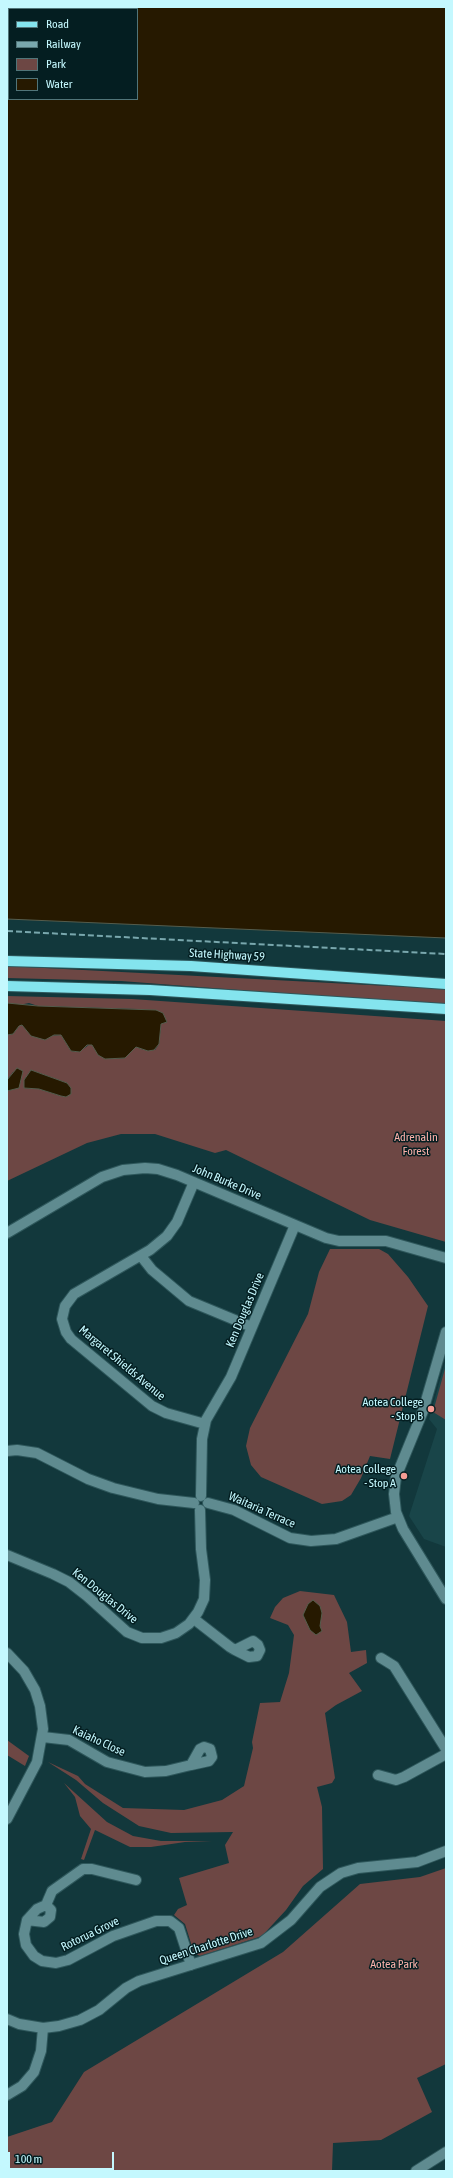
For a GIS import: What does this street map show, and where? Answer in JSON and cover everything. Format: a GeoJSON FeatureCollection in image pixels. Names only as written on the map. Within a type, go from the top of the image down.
{"type":"FeatureCollection","features":[{"type":"Feature","properties":{"kind":"main road","name":"State Highway 59"},"geometry":{"type":"LineString","coordinates":[[7,961],[191,966],[446,984]]}},
{"type":"Feature","properties":{"kind":"main road"},"geometry":{"type":"LineString","coordinates":[[7,986],[158,991],[446,1009]]}},
{"type":"Feature","properties":{"kind":"street","name":"John Burke Drive"},"geometry":{"type":"LineString","coordinates":[[7,1233],[102,1177],[115,1172],[152,1168],[171,1173],[194,1182],[331,1239],[386,1241],[446,1258]]}},
{"type":"Feature","properties":{"kind":"street","name":"Margaret Shields Avenue"},"geometry":{"type":"LineString","coordinates":[[194,1182],[172,1230],[158,1244],[141,1256],[72,1296],[64,1310],[64,1327],[74,1342],[152,1406],[166,1413],[205,1424]]}},
{"type":"Feature","properties":{"kind":"street","name":"Ken Douglas Drive"},"geometry":{"type":"LineString","coordinates":[[7,1556],[69,1582],[87,1596],[121,1628],[135,1636],[155,1639],[168,1636],[180,1630],[194,1619],[202,1605],[205,1591],[201,1549],[201,1503],[202,1439],[205,1424],[210,1411],[231,1377],[295,1225]]}},
{"type":"Feature","properties":{"kind":"street"},"geometry":{"type":"LineString","coordinates":[[141,1256],[152,1270],[189,1300],[252,1327]]}},
{"type":"Feature","properties":{"kind":"street"},"geometry":{"type":"LineString","coordinates":[[446,1332],[423,1411],[396,1477],[394,1494],[398,1517],[410,1542],[446,1599]]}},
{"type":"Feature","properties":{"kind":"street","name":"Waitaria Terrace"},"geometry":{"type":"LineString","coordinates":[[7,1451],[17,1450],[37,1453],[88,1479],[113,1488],[158,1499],[201,1503],[234,1510],[290,1538],[311,1542],[336,1539],[398,1517]]}},
{"type":"Feature","properties":{"kind":"street"},"geometry":{"type":"LineString","coordinates":[[194,1619],[235,1650]]}},
{"type":"Feature","properties":{"kind":"street"},"geometry":{"type":"LineString","coordinates":[[7,1654],[24,1671],[35,1690],[42,1716],[43,1737],[33,1773],[7,1818]]}},
{"type":"Feature","properties":{"kind":"street"},"geometry":{"type":"LineString","coordinates":[[381,1658],[394,1666],[446,1749]]}},
{"type":"Feature","properties":{"kind":"street","name":"Kaiaho Close"},"geometry":{"type":"LineString","coordinates":[[43,1737],[69,1740],[102,1760],[137,1771],[159,1772],[191,1765]]}},
{"type":"Feature","properties":{"kind":"street"},"geometry":{"type":"LineString","coordinates":[[378,1775],[396,1780],[446,1754]]}},
{"type":"Feature","properties":{"kind":"street","name":"Queen Charlotte Drive"},"geometry":{"type":"LineString","coordinates":[[7,2019],[19,2024],[42,2028],[59,2026],[80,2020],[99,2010],[132,1984],[250,1947],[269,1938],[291,1920],[320,1888],[341,1873],[358,1868],[417,1862],[446,1851]]}},
{"type":"Feature","properties":{"kind":"street"},"geometry":{"type":"LineString","coordinates":[[27,1920],[37,1909],[46,1905],[52,1891],[83,1869],[92,1869],[136,1880]]}},
{"type":"Feature","properties":{"kind":"street"},"geometry":{"type":"LineString","coordinates":[[27,1920],[39,1922],[46,1920],[51,1914],[51,1910],[46,1905]]}},
{"type":"Feature","properties":{"kind":"street","name":"Rotorua Grove"},"geometry":{"type":"LineString","coordinates":[[27,1920],[24,1934],[30,1951],[42,1961],[56,1963],[68,1960],[113,1936],[156,1921],[165,1920],[174,1923],[179,1928],[191,1966]]}},
{"type":"Feature","properties":{"kind":"street"},"geometry":{"type":"LineString","coordinates":[[7,2095],[22,2086],[34,2072],[41,2051],[42,2028]]}},
{"type":"Feature","properties":{"kind":"street"},"geometry":{"type":"LineString","coordinates":[[416,2171],[446,2152]]}},
{"type":"Feature","properties":{"kind":"shaded area"},"geometry":{"type":"Polygon","coordinates":[[[446,1359],[446,1547],[424,1539],[409,1516],[437,1429],[429,1419],[446,1359]]]}},
{"type":"Feature","properties":{"kind":"green space"},"geometry":{"type":"Polygon","coordinates":[[[7,966],[446,989],[446,1006],[121,981],[7,978],[7,966]]]}},
{"type":"Feature","properties":{"kind":"green space","name":"Adrenalin Forest"},"geometry":{"type":"Polygon","coordinates":[[[7,996],[132,999],[446,1021],[446,1242],[370,1220],[226,1150],[215,1153],[155,1134],[121,1134],[87,1143],[7,1181],[7,1091],[18,1088],[23,1071],[13,1072],[7,1080],[7,1035],[13,1034],[19,1026],[22,1025],[34,1037],[61,1035],[71,1051],[77,1052],[90,1044],[95,1047],[100,1056],[113,1059],[125,1058],[136,1047],[144,1050],[155,1050],[159,1044],[161,1024],[167,1021],[164,1018],[137,1009],[38,1006],[29,1003],[19,1005],[7,1003],[7,996]],[[31,1070],[24,1080],[24,1088],[39,1089],[61,1096],[67,1083],[31,1070]]]}},
{"type":"Feature","properties":{"kind":"green space"},"geometry":{"type":"Polygon","coordinates":[[[330,1249],[379,1249],[388,1254],[408,1277],[428,1306],[390,1459],[370,1456],[361,1478],[351,1495],[342,1501],[322,1504],[261,1477],[251,1465],[246,1446],[250,1428],[308,1314],[319,1272],[330,1249]]]}},
{"type":"Feature","properties":{"kind":"green space"},"geometry":{"type":"Polygon","coordinates":[[[446,1365],[446,1420],[433,1412],[446,1365]]]}},
{"type":"Feature","properties":{"kind":"green space"},"geometry":{"type":"Polygon","coordinates":[[[300,1591],[334,1595],[347,1622],[351,1652],[366,1650],[367,1663],[349,1673],[362,1691],[336,1705],[325,1713],[335,1778],[332,1783],[317,1787],[322,1807],[323,1869],[303,1886],[286,1910],[262,1936],[200,1956],[194,1953],[185,1924],[174,1915],[178,1909],[187,1905],[179,1878],[229,1863],[225,1845],[233,1832],[171,1833],[139,1826],[103,1803],[76,1780],[48,1762],[78,1776],[85,1784],[123,1808],[184,1810],[222,1800],[244,1786],[253,1748],[252,1742],[260,1703],[280,1702],[289,1673],[294,1635],[288,1625],[270,1618],[275,1607],[283,1598],[300,1591]]]}},
{"type":"Feature","properties":{"kind":"green space"},"geometry":{"type":"Polygon","coordinates":[[[7,1740],[29,1756],[25,1766],[7,1755],[7,1740]]]}},
{"type":"Feature","properties":{"kind":"green space"},"geometry":{"type":"Polygon","coordinates":[[[64,1783],[107,1822],[133,1836],[161,1841],[212,1841],[185,1842],[151,1847],[130,1847],[95,1830],[84,1860],[81,1859],[91,1829],[80,1816],[75,1797],[64,1783]]]}},
{"type":"Feature","properties":{"kind":"green space","name":"Aotea Park"},"geometry":{"type":"Polygon","coordinates":[[[446,1868],[446,2064],[417,2078],[432,2112],[381,2140],[333,2143],[332,2171],[7,2171],[7,2137],[52,2122],[84,2072],[283,1952],[360,1884],[420,1877],[446,1868]]]}},
{"type":"Feature","properties":{"kind":"water"},"geometry":{"type":"Polygon","coordinates":[[[7,7],[446,7],[446,938],[7,919],[7,7]]]}},
{"type":"Feature","properties":{"kind":"water"},"geometry":{"type":"Polygon","coordinates":[[[7,1003],[38,1006],[156,1010],[163,1013],[167,1022],[161,1024],[159,1044],[154,1050],[148,1051],[136,1047],[125,1058],[105,1059],[98,1055],[92,1045],[87,1045],[80,1052],[71,1051],[61,1035],[54,1035],[45,1040],[31,1036],[22,1025],[19,1026],[13,1034],[7,1035],[7,1003]]]}},
{"type":"Feature","properties":{"kind":"water"},"geometry":{"type":"Polygon","coordinates":[[[17,1068],[23,1071],[19,1088],[7,1091],[7,1080],[17,1068]]]}},
{"type":"Feature","properties":{"kind":"water"},"geometry":{"type":"Polygon","coordinates":[[[31,1070],[67,1083],[71,1088],[71,1094],[66,1097],[39,1089],[24,1088],[24,1080],[31,1070]]]}},
{"type":"Feature","properties":{"kind":"water"},"geometry":{"type":"Polygon","coordinates":[[[313,1600],[320,1606],[322,1613],[320,1626],[322,1631],[316,1635],[310,1630],[303,1615],[308,1604],[313,1600]]]}},
{"type":"Feature","properties":{"kind":"railway"},"geometry":{"type":"LineString","coordinates":[[7,931],[446,954]]}},
{"type":"Feature","properties":{"kind":"place","name":"Aotea College - Stop B"},"geometry":{"type":"Point","coordinates":[431,1409]}},
{"type":"Feature","properties":{"kind":"place","name":"Aotea College - Stop A"},"geometry":{"type":"Point","coordinates":[404,1476]}}]}
